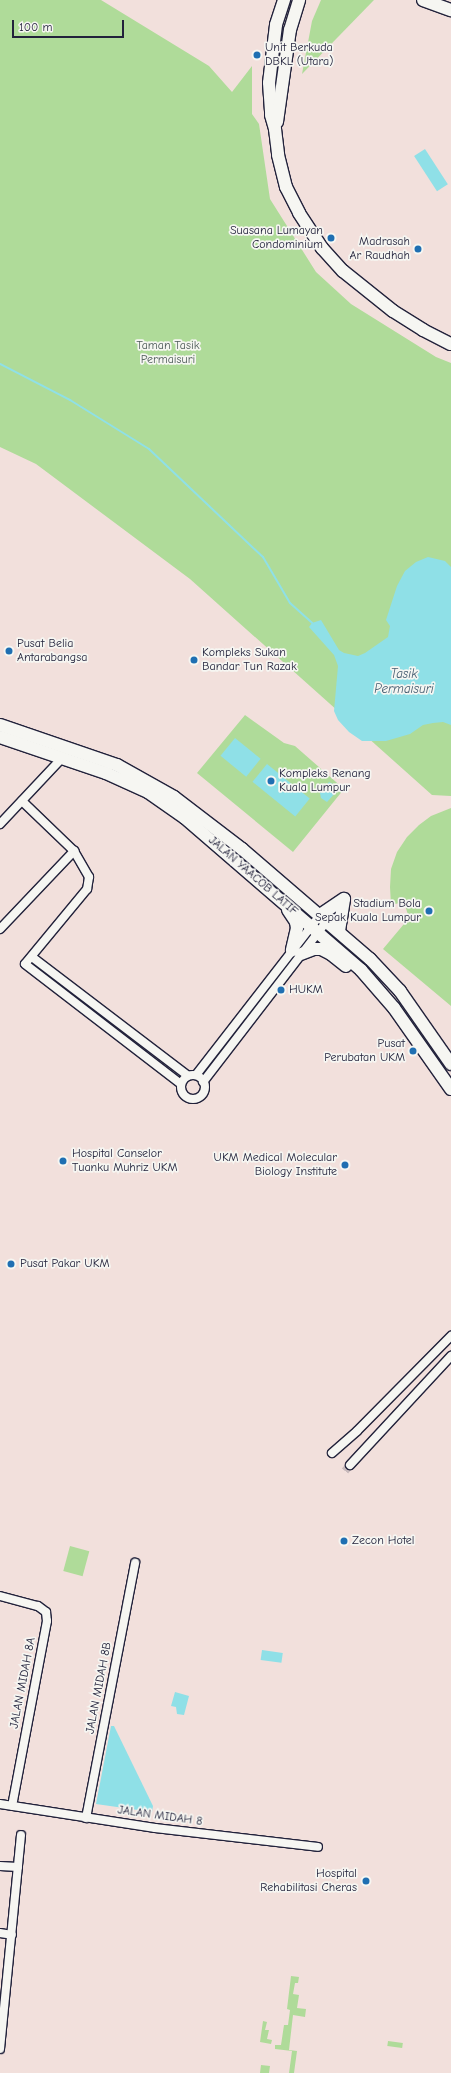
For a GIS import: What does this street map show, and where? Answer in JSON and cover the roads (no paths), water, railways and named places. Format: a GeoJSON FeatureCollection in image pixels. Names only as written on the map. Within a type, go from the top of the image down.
{"type":"FeatureCollection","features":[{"type":"Feature","properties":{"kind":"street"},"geometry":{"type":"LineString","coordinates":[[284,0],[276,25],[269,83],[271,115],[275,129],[278,155],[286,187],[299,213],[322,248],[354,281],[393,311],[422,330],[451,344]]}},
{"type":"Feature","properties":{"kind":"street"},"geometry":{"type":"LineString","coordinates":[[423,0],[451,10]]}},
{"type":"Feature","properties":{"kind":"street"},"geometry":{"type":"LineString","coordinates":[[275,129],[290,30],[299,1]]}},
{"type":"Feature","properties":{"kind":"street","name":"JALAN YAACOB LATIF"},"geometry":{"type":"LineString","coordinates":[[0,725],[104,761],[150,782],[174,797],[229,839],[339,931],[370,959],[400,991],[451,1064]]}},
{"type":"Feature","properties":{"kind":"street","name":"JALAN YAACOB LATIF"},"geometry":{"type":"LineString","coordinates":[[0,737],[63,757],[106,773],[148,792],[185,818],[361,970],[394,1008],[451,1089]]}},
{"type":"Feature","properties":{"kind":"street"},"geometry":{"type":"LineString","coordinates":[[0,824],[63,757]]}},
{"type":"Feature","properties":{"kind":"street"},"geometry":{"type":"LineString","coordinates":[[22,801],[74,851],[89,877],[87,889],[25,964],[181,1084],[183,1093],[192,1098],[202,1093],[203,1082],[297,952],[323,918],[344,899],[339,931]]}},
{"type":"Feature","properties":{"kind":"street"},"geometry":{"type":"LineString","coordinates":[[0,929],[74,851]]}},
{"type":"Feature","properties":{"kind":"street"},"geometry":{"type":"LineString","coordinates":[[181,1084],[192,1076],[297,952],[296,922],[281,901]]}},
{"type":"Feature","properties":{"kind":"street"},"geometry":{"type":"LineString","coordinates":[[297,952],[321,949],[330,954],[394,1008]]}},
{"type":"Feature","properties":{"kind":"street"},"geometry":{"type":"LineString","coordinates":[[32,957],[192,1076],[203,1082]]}},
{"type":"Feature","properties":{"kind":"street"},"geometry":{"type":"LineString","coordinates":[[332,1453],[357,1431],[451,1336]]}},
{"type":"Feature","properties":{"kind":"street"},"geometry":{"type":"LineString","coordinates":[[350,1465],[449,1359]]}},
{"type":"Feature","properties":{"kind":"street","name":"JALAN MIDAH 8B"},"geometry":{"type":"LineString","coordinates":[[86,1818],[135,1563]]}},
{"type":"Feature","properties":{"kind":"street","name":"JALAN MIDAH 8A"},"geometry":{"type":"LineString","coordinates":[[0,1596],[38,1606],[46,1612],[47,1621],[12,1806]]}},
{"type":"Feature","properties":{"kind":"street","name":"JALAN MIDAH 8"},"geometry":{"type":"LineString","coordinates":[[0,1804],[86,1818],[318,1847]]}},
{"type":"Feature","properties":{"kind":"street"},"geometry":{"type":"LineString","coordinates":[[0,2049],[21,1835]]}},
{"type":"Feature","properties":{"kind":"street"},"geometry":{"type":"LineString","coordinates":[[0,1866],[18,1867]]}},
{"type":"Feature","properties":{"kind":"street"},"geometry":{"type":"LineString","coordinates":[[0,1934],[12,1934]]}},
{"type":"Feature","properties":{"kind":"water"},"geometry":{"type":"Polygon","coordinates":[[[425,149],[448,184],[437,191],[414,156],[425,149]]]}},
{"type":"Feature","properties":{"kind":"water","name":"Tasik Permaisuri"},"geometry":{"type":"Polygon","coordinates":[[[428,557],[445,561],[451,567],[451,725],[443,722],[433,723],[423,725],[410,734],[386,741],[362,741],[349,732],[338,720],[334,711],[338,666],[334,655],[309,627],[312,623],[321,620],[339,650],[344,653],[358,656],[365,653],[388,637],[390,626],[386,620],[397,586],[405,571],[416,562],[428,557]]]}},
{"type":"Feature","properties":{"kind":"water"},"geometry":{"type":"Polygon","coordinates":[[[235,738],[261,759],[246,777],[221,756],[235,738]]]}},
{"type":"Feature","properties":{"kind":"water"},"geometry":{"type":"Polygon","coordinates":[[[267,764],[310,799],[295,816],[253,782],[267,764]]]}},
{"type":"Feature","properties":{"kind":"water"},"geometry":{"type":"Polygon","coordinates":[[[329,782],[335,785],[337,791],[327,802],[321,798],[320,793],[329,782]]]}},
{"type":"Feature","properties":{"kind":"water"},"geometry":{"type":"Polygon","coordinates":[[[262,1650],[283,1653],[281,1663],[261,1660],[262,1650]]]}},
{"type":"Feature","properties":{"kind":"water"},"geometry":{"type":"Polygon","coordinates":[[[175,1692],[189,1696],[184,1715],[177,1714],[176,1707],[171,1706],[175,1692]]]}},
{"type":"Feature","properties":{"kind":"water"},"geometry":{"type":"Polygon","coordinates":[[[111,1726],[114,1726],[153,1806],[152,1812],[96,1804],[111,1726]]]}},
{"type":"Feature","properties":{"kind":"waterway"},"geometry":{"type":"LineString","coordinates":[[0,364],[70,400],[149,449],[263,557],[290,603],[312,623]]}},
{"type":"Feature","properties":{"kind":"tunnel"},"geometry":{"type":"LineString","coordinates":[[345,1471],[350,1465]]}},
{"type":"Feature","properties":{"kind":"place","name":"Unit Berkuda DBKL (Utara)"},"geometry":{"type":"Point","coordinates":[257,55]}},
{"type":"Feature","properties":{"kind":"place","name":"Suasana Lumayan Condominium"},"geometry":{"type":"Point","coordinates":[331,238]}},
{"type":"Feature","properties":{"kind":"place","name":"Madrasah Ar Raudhah"},"geometry":{"type":"Point","coordinates":[418,249]}},
{"type":"Feature","properties":{"kind":"place","name":"Pusat Belia Antarabangsa"},"geometry":{"type":"Point","coordinates":[9,651]}},
{"type":"Feature","properties":{"kind":"place","name":"Kompleks Sukan Bandar Tun Razak"},"geometry":{"type":"Point","coordinates":[194,660]}},
{"type":"Feature","properties":{"kind":"place","name":"Kompleks Renang Kuala Lumpur"},"geometry":{"type":"Point","coordinates":[271,781]}},
{"type":"Feature","properties":{"kind":"place","name":"Stadium Bola Sepak Kuala Lumpur"},"geometry":{"type":"Point","coordinates":[429,911]}},
{"type":"Feature","properties":{"kind":"place","name":"HUKM"},"geometry":{"type":"Point","coordinates":[281,990]}},
{"type":"Feature","properties":{"kind":"place","name":"Pusat Perubatan UKM"},"geometry":{"type":"Point","coordinates":[413,1051]}},
{"type":"Feature","properties":{"kind":"place","name":"Hospital Canselor Tuanku Muhriz UKM"},"geometry":{"type":"Point","coordinates":[63,1161]}},
{"type":"Feature","properties":{"kind":"place","name":"UKM Medical Molecular Biology Institute"},"geometry":{"type":"Point","coordinates":[345,1165]}},
{"type":"Feature","properties":{"kind":"place","name":"Pusat Pakar UKM"},"geometry":{"type":"Point","coordinates":[11,1264]}},
{"type":"Feature","properties":{"kind":"place","name":"Zecon Hotel"},"geometry":{"type":"Point","coordinates":[344,1541]}},
{"type":"Feature","properties":{"kind":"place","name":"Hospital Rehabilitasi Cheras"},"geometry":{"type":"Point","coordinates":[366,1881]}},
{"type":"Feature","properties":{"kind":"park label","name":"Taman Tasik Permaisuri"},"geometry":{"type":"Point","coordinates":[168,353]}}]}
